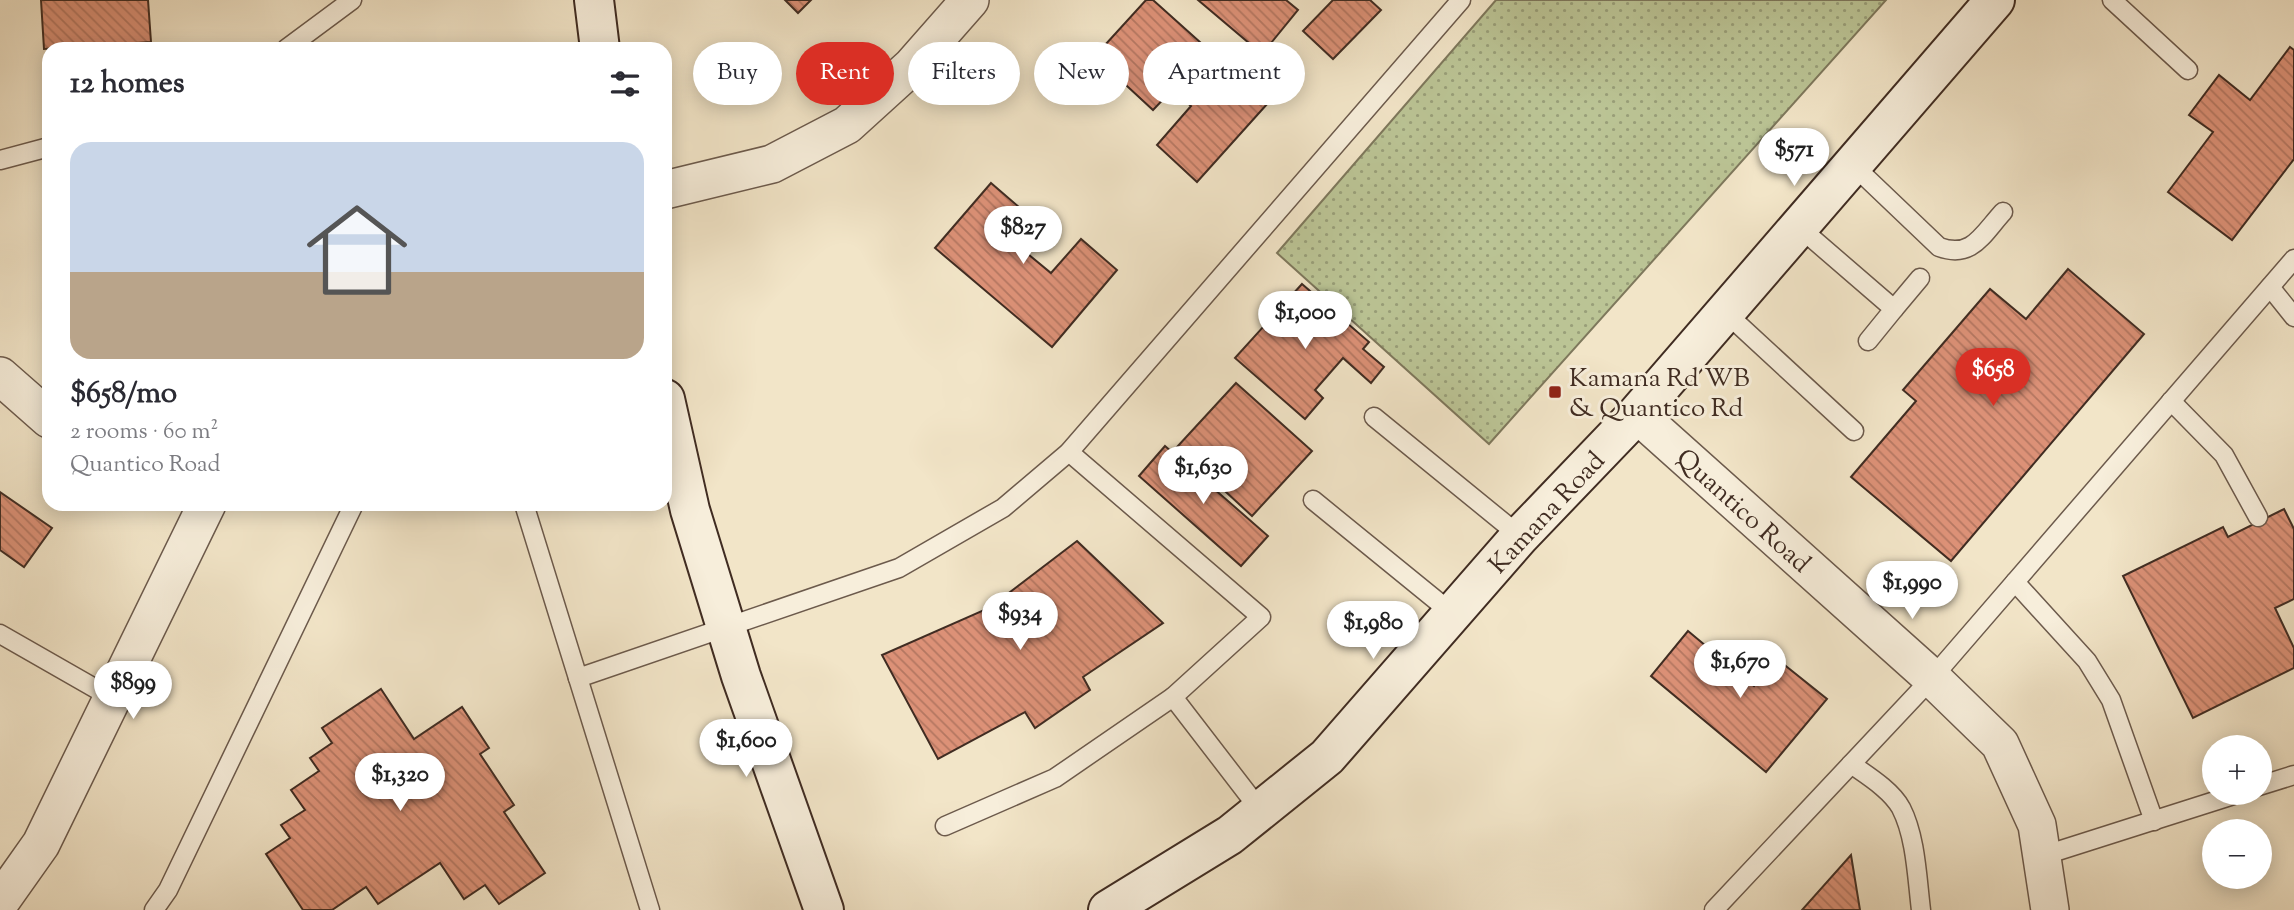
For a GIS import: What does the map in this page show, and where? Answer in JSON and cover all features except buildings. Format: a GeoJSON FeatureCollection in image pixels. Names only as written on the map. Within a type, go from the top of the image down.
{"type":"FeatureCollection","features":[{"type":"Feature","properties":{"kind":"street"},"geometry":{"type":"LineString","coordinates":[[594,0],[599,42]]}},
{"type":"Feature","properties":{"kind":"street"},"geometry":{"type":"LineString","coordinates":[[672,188],[772,164],[847,125],[912,66],[970,0]]}},
{"type":"Feature","properties":{"kind":"street","name":"Kamana Road"},"geometry":{"type":"LineString","coordinates":[[1108,910],[1230,835],[1326,757],[1520,536],[1637,414],[1995,0]]}},
{"type":"Feature","properties":{"kind":"street"},"geometry":{"type":"LineString","coordinates":[[0,376],[42,413]]}},
{"type":"Feature","properties":{"kind":"street","name":"Quantico Road"},"geometry":{"type":"LineString","coordinates":[[1637,414],[1932,678],[2000,744],[2037,825],[2050,910]]}},
{"type":"Feature","properties":{"kind":"street"},"geometry":{"type":"LineString","coordinates":[[672,430],[690,510],[727,629],[824,910]]}},
{"type":"Feature","properties":{"kind":"street"},"geometry":{"type":"LineString","coordinates":[[0,902],[41,844],[112,698],[197,511]]}},
{"type":"Feature","properties":{"kind":"lane"},"geometry":{"type":"LineString","coordinates":[[295,42],[352,0]]}},
{"type":"Feature","properties":{"kind":"lane"},"geometry":{"type":"LineString","coordinates":[[578,678],[899,568],[1003,508],[1069,453],[1461,0]]}},
{"type":"Feature","properties":{"kind":"lane"},"geometry":{"type":"LineString","coordinates":[[2112,0],[2188,70]]}},
{"type":"Feature","properties":{"kind":"lane"},"geometry":{"type":"LineString","coordinates":[[0,160],[42,149]]}},
{"type":"Feature","properties":{"kind":"lane"},"geometry":{"type":"LineString","coordinates":[[1853,165],[1939,247],[1955,253],[1971,248],[2003,212]]}},
{"type":"Feature","properties":{"kind":"lane"},"geometry":{"type":"LineString","coordinates":[[1799,227],[1894,309]]}},
{"type":"Feature","properties":{"kind":"lane"},"geometry":{"type":"LineString","coordinates":[[1714,910],[1932,678],[2294,259]]}},
{"type":"Feature","properties":{"kind":"lane"},"geometry":{"type":"LineString","coordinates":[[1868,341],[1920,278]]}},
{"type":"Feature","properties":{"kind":"lane"},"geometry":{"type":"LineString","coordinates":[[2270,287],[2294,317]]}},
{"type":"Feature","properties":{"kind":"lane"},"geometry":{"type":"LineString","coordinates":[[1725,312],[1854,431]]}},
{"type":"Feature","properties":{"kind":"lane"},"geometry":{"type":"LineString","coordinates":[[2171,401],[2224,455],[2258,517]]}},
{"type":"Feature","properties":{"kind":"lane"},"geometry":{"type":"LineString","coordinates":[[1374,417],[1520,536]]}},
{"type":"Feature","properties":{"kind":"lane"},"geometry":{"type":"LineString","coordinates":[[945,826],[1055,778],[1174,697],[1261,617],[1069,453]]}},
{"type":"Feature","properties":{"kind":"lane"},"geometry":{"type":"LineString","coordinates":[[1313,500],[1453,614]]}},
{"type":"Feature","properties":{"kind":"lane"},"geometry":{"type":"LineString","coordinates":[[154,910],[168,890],[351,511]]}},
{"type":"Feature","properties":{"kind":"lane"},"geometry":{"type":"LineString","coordinates":[[526,511],[650,910]]}},
{"type":"Feature","properties":{"kind":"lane"},"geometry":{"type":"LineString","coordinates":[[2015,582],[2087,661],[2111,700],[2154,821]]}},
{"type":"Feature","properties":{"kind":"lane"},"geometry":{"type":"LineString","coordinates":[[0,634],[112,698]]}},
{"type":"Feature","properties":{"kind":"lane"},"geometry":{"type":"LineString","coordinates":[[1174,697],[1260,810]]}},
{"type":"Feature","properties":{"kind":"lane"},"geometry":{"type":"LineString","coordinates":[[1852,764],[1877,783],[1900,806],[1911,838],[1921,910]]}},
{"type":"Feature","properties":{"kind":"lane"},"geometry":{"type":"LineString","coordinates":[[2272,782],[2294,775]]}},
{"type":"Feature","properties":{"kind":"lane"},"geometry":{"type":"LineString","coordinates":[[2042,856],[2203,805]]}},
{"type":"Feature","properties":{"kind":"green space"},"geometry":{"type":"Polygon","coordinates":[[[1496,0],[1886,0],[1489,444],[1277,253],[1496,0]]]}},
{"type":"Feature","properties":{"kind":"place","name":"Kamana Rd WB & Quantico Rd"},"geometry":{"type":"Point","coordinates":[1555,392]}}]}
